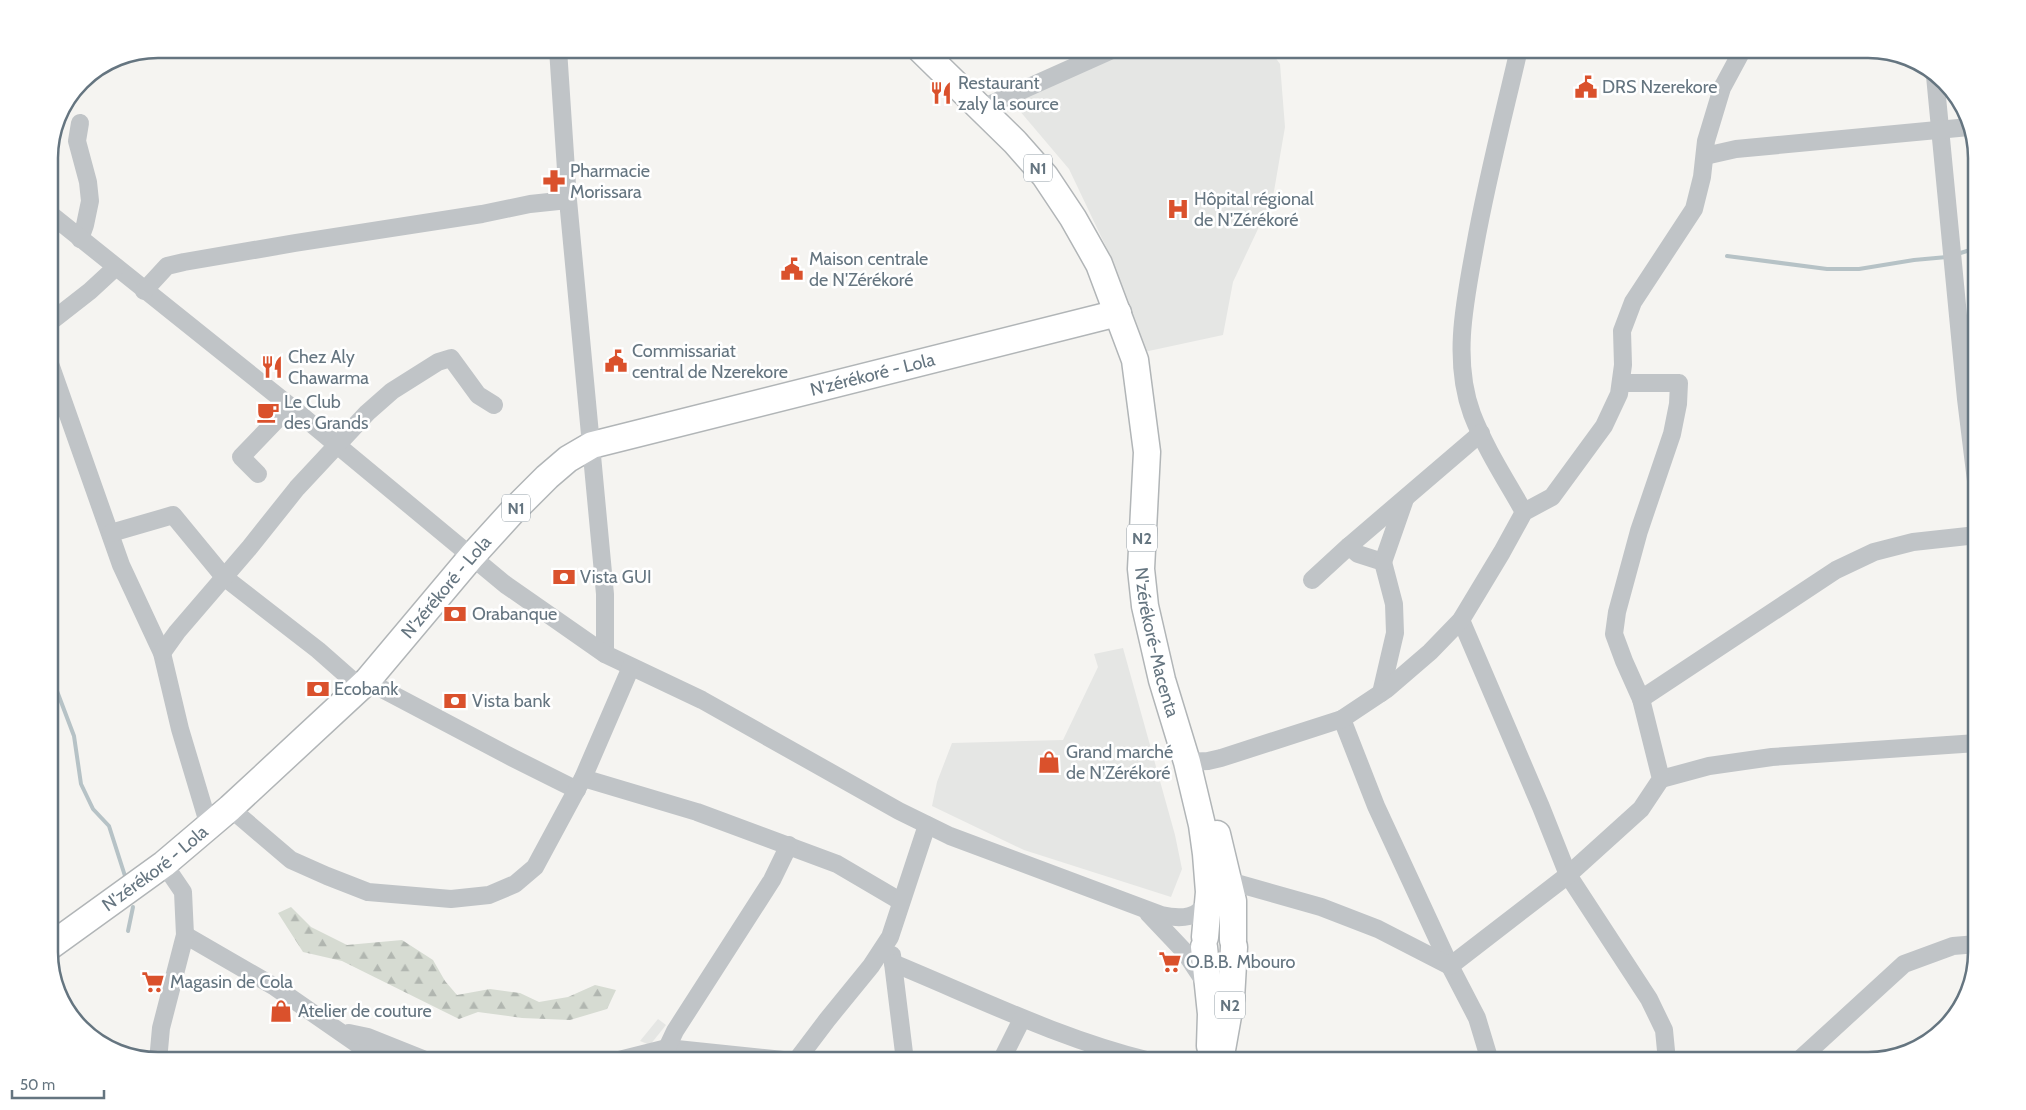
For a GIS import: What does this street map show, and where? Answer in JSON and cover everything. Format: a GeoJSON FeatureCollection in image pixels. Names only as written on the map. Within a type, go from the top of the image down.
{"type":"FeatureCollection","features":[{"type":"Feature","properties":{"kind":"highway","name":"N1"},"geometry":{"type":"LineString","coordinates":[[929,58],[1015,142],[1045,176],[1073,218],[1099,264],[1118,313]]}},
{"type":"Feature","properties":{"kind":"highway","name":"N'zérékoré - Lola"},"geometry":{"type":"LineString","coordinates":[[58,941],[164,864],[230,808],[364,684],[472,556],[547,477],[568,459],[592,445],[1118,313]]}},
{"type":"Feature","properties":{"kind":"highway","name":"N'zérékoré-Macenta"},"geometry":{"type":"LineString","coordinates":[[1118,313],[1135,360],[1146,452],[1141,569],[1145,606],[1162,680],[1187,762]]}},
{"type":"Feature","properties":{"kind":"highway","name":"N2"},"geometry":{"type":"LineString","coordinates":[[1187,762],[1209,809],[1224,856],[1219,887],[1204,942],[1209,991],[1211,1039],[1209,1052]]}},
{"type":"Feature","properties":{"kind":"highway","name":"N2"},"geometry":{"type":"LineString","coordinates":[[1219,887],[1233,901],[1234,943],[1231,999],[1222,1052]]}},
{"type":"Feature","properties":{"kind":"highway"},"geometry":{"type":"LineString","coordinates":[[1204,942],[1210,956],[1219,959],[1229,955],[1234,943]]}},
{"type":"Feature","properties":{"kind":"street"},"geometry":{"type":"LineString","coordinates":[[559,58],[568,200],[606,594],[605,654]]}},
{"type":"Feature","properties":{"kind":"street"},"geometry":{"type":"LineString","coordinates":[[980,109],[1094,58]]}},
{"type":"Feature","properties":{"kind":"street"},"geometry":{"type":"LineString","coordinates":[[1517,58],[1482,212],[1465,303],[1461,351],[1464,380],[1472,414],[1524,512]]}},
{"type":"Feature","properties":{"kind":"street"},"geometry":{"type":"LineString","coordinates":[[1187,762],[1221,758],[1342,719],[1380,693],[1430,652],[1462,620],[1524,512],[1552,497],[1604,426],[1619,394],[1623,365],[1622,331],[1632,302],[1694,209],[1702,177],[1706,141],[1722,88],[1738,58]]}},
{"type":"Feature","properties":{"kind":"street"},"geometry":{"type":"LineString","coordinates":[[1937,84],[1968,414]]}},
{"type":"Feature","properties":{"kind":"street"},"geometry":{"type":"LineString","coordinates":[[80,123],[78,141],[88,182],[90,201],[80,238]]}},
{"type":"Feature","properties":{"kind":"street"},"geometry":{"type":"LineString","coordinates":[[1705,156],[1736,149],[1964,128]]}},
{"type":"Feature","properties":{"kind":"street"},"geometry":{"type":"LineString","coordinates":[[144,290],[167,266],[184,262],[302,241],[482,214],[530,204],[568,200]]}},
{"type":"Feature","properties":{"kind":"street"},"geometry":{"type":"LineString","coordinates":[[58,220],[290,406],[506,584],[605,654],[702,700],[899,811],[950,836],[1144,909],[1175,918],[1185,918],[1202,909],[1219,887],[1321,907],[1378,929],[1450,966]]}},
{"type":"Feature","properties":{"kind":"street"},"geometry":{"type":"LineString","coordinates":[[58,316],[90,291],[116,267]]}},
{"type":"Feature","properties":{"kind":"street"},"geometry":{"type":"LineString","coordinates":[[162,653],[177,632],[298,488],[367,413],[392,391],[438,362],[451,358],[478,395],[494,404]]}},
{"type":"Feature","properties":{"kind":"street"},"geometry":{"type":"LineString","coordinates":[[1621,382],[1679,383],[1678,404],[1672,434],[1639,531],[1617,612],[1614,634],[1641,699],[1660,779]]}},
{"type":"Feature","properties":{"kind":"street"},"geometry":{"type":"LineString","coordinates":[[58,388],[78,448],[100,501],[136,599],[162,653],[180,728],[209,826]]}},
{"type":"Feature","properties":{"kind":"street"},"geometry":{"type":"LineString","coordinates":[[258,474],[241,457],[290,406]]}},
{"type":"Feature","properties":{"kind":"street"},"geometry":{"type":"LineString","coordinates":[[1312,580],[1481,433]]}},
{"type":"Feature","properties":{"kind":"street"},"geometry":{"type":"LineString","coordinates":[[1380,693],[1395,634],[1394,604],[1383,562],[1405,499]]}},
{"type":"Feature","properties":{"kind":"street"},"geometry":{"type":"LineString","coordinates":[[111,533],[173,515],[224,577],[364,684],[513,758],[580,784],[697,812],[789,845],[837,864],[900,901]]}},
{"type":"Feature","properties":{"kind":"street"},"geometry":{"type":"LineString","coordinates":[[1641,699],[1844,566],[1874,552],[1913,542],[1968,536]]}},
{"type":"Feature","properties":{"kind":"street"},"geometry":{"type":"LineString","coordinates":[[1349,546],[1358,554],[1383,562]]}},
{"type":"Feature","properties":{"kind":"street"},"geometry":{"type":"LineString","coordinates":[[1462,620],[1568,875],[1649,999],[1664,1030],[1666,1052]]}},
{"type":"Feature","properties":{"kind":"street"},"geometry":{"type":"LineString","coordinates":[[230,808],[291,860],[368,892],[451,899],[489,895],[515,884],[536,867],[580,784],[630,667]]}},
{"type":"Feature","properties":{"kind":"street"},"geometry":{"type":"LineString","coordinates":[[1342,719],[1376,806],[1450,966],[1477,1018],[1487,1052]]}},
{"type":"Feature","properties":{"kind":"street"},"geometry":{"type":"LineString","coordinates":[[1450,966],[1568,875],[1641,809],[1660,779],[1709,766],[1772,757],[1968,744]]}},
{"type":"Feature","properties":{"kind":"street"},"geometry":{"type":"LineString","coordinates":[[801,1052],[871,966],[890,937],[900,901],[928,825]]}},
{"type":"Feature","properties":{"kind":"street"},"geometry":{"type":"LineString","coordinates":[[669,1052],[674,1031],[772,880],[789,845]]}},
{"type":"Feature","properties":{"kind":"street"},"geometry":{"type":"LineString","coordinates":[[159,1052],[162,1028],[185,935],[183,892],[164,864]]}},
{"type":"Feature","properties":{"kind":"street"},"geometry":{"type":"LineString","coordinates":[[1144,909],[1157,920],[1184,951],[1209,991]]}},
{"type":"Feature","properties":{"kind":"street"},"geometry":{"type":"LineString","coordinates":[[185,935],[275,987],[370,1052]]}},
{"type":"Feature","properties":{"kind":"street"},"geometry":{"type":"LineString","coordinates":[[890,937],[903,1052]]}},
{"type":"Feature","properties":{"kind":"street"},"geometry":{"type":"LineString","coordinates":[[1808,1052],[1904,964],[1953,946],[1968,945]]}},
{"type":"Feature","properties":{"kind":"street"},"geometry":{"type":"LineString","coordinates":[[893,963],[1022,1019],[1114,1052]]}},
{"type":"Feature","properties":{"kind":"street"},"geometry":{"type":"LineString","coordinates":[[1006,1052],[1022,1019]]}},
{"type":"Feature","properties":{"kind":"street"},"geometry":{"type":"LineString","coordinates":[[341,1031],[368,1038],[405,1052]]}},
{"type":"Feature","properties":{"kind":"shaded area","name":"Hôpital régional de N'Zérékoré"},"geometry":{"type":"Polygon","coordinates":[[[1094,58],[1276,58],[1280,64],[1285,127],[1273,197],[1233,282],[1223,335],[1144,352],[1107,249],[1069,169],[1007,96],[1094,58]]]}},
{"type":"Feature","properties":{"kind":"shaded area","name":"Grand marché de N'Zérékoré"},"geometry":{"type":"Polygon","coordinates":[[[1123,648],[1175,835],[1182,869],[1171,897],[1024,850],[932,806],[937,782],[952,743],[1063,740],[1098,667],[1094,654],[1123,648]]]}},
{"type":"Feature","properties":{"kind":"shaded area"},"geometry":{"type":"Polygon","coordinates":[[[658,1019],[666,1025],[650,1045],[640,1041],[658,1019]]]}},
{"type":"Feature","properties":{"kind":"green space"},"geometry":{"type":"Polygon","coordinates":[[[291,907],[311,927],[347,945],[402,940],[433,960],[445,981],[457,995],[490,989],[520,993],[539,1002],[568,997],[595,985],[616,990],[607,1009],[570,1020],[522,1018],[478,1012],[459,1019],[342,961],[303,952],[278,913],[291,907]]]}},
{"type":"Feature","properties":{"kind":"waterway"},"geometry":{"type":"LineString","coordinates":[[1957,254],[1968,251]]}},
{"type":"Feature","properties":{"kind":"waterway"},"geometry":{"type":"LineString","coordinates":[[1727,256],[1827,269],[1859,269],[1947,257]]}},
{"type":"Feature","properties":{"kind":"waterway"},"geometry":{"type":"LineString","coordinates":[[58,694],[74,736],[81,784],[93,809],[109,826],[125,876]]}},
{"type":"Feature","properties":{"kind":"waterway"},"geometry":{"type":"LineString","coordinates":[[128,931],[133,907]]}},
{"type":"Feature","properties":{"kind":"place","name":"DRS Nzerekore"},"geometry":{"type":"Point","coordinates":[1586,87]}},
{"type":"Feature","properties":{"kind":"place","name":"Restaurant zaly la source"},"geometry":{"type":"Point","coordinates":[941,93]}},
{"type":"Feature","properties":{"kind":"place","name":"Pharmacie Morissara"},"geometry":{"type":"Point","coordinates":[554,181]}},
{"type":"Feature","properties":{"kind":"place","name":"Hôpital régional de N'Zérékoré"},"geometry":{"type":"Point","coordinates":[1178,209]}},
{"type":"Feature","properties":{"kind":"place","name":"Maison centrale de N'Zérékoré"},"geometry":{"type":"Point","coordinates":[792,269]}},
{"type":"Feature","properties":{"kind":"place","name":"Commissariat central de Nzerekore"},"geometry":{"type":"Point","coordinates":[616,361]}},
{"type":"Feature","properties":{"kind":"place","name":"Chez Aly Chawarma"},"geometry":{"type":"Point","coordinates":[272,367]}},
{"type":"Feature","properties":{"kind":"place","name":"Le Club des Grands"},"geometry":{"type":"Point","coordinates":[268,412]}},
{"type":"Feature","properties":{"kind":"place","name":"Vista GUI"},"geometry":{"type":"Point","coordinates":[564,577]}},
{"type":"Feature","properties":{"kind":"place","name":"Orabanque"},"geometry":{"type":"Point","coordinates":[455,614]}},
{"type":"Feature","properties":{"kind":"place","name":"Ecobank"},"geometry":{"type":"Point","coordinates":[318,689]}},
{"type":"Feature","properties":{"kind":"place","name":"Vista bank"},"geometry":{"type":"Point","coordinates":[455,701]}},
{"type":"Feature","properties":{"kind":"place","name":"Grand marché de N'Zérékoré"},"geometry":{"type":"Point","coordinates":[1049,762]}},
{"type":"Feature","properties":{"kind":"place","name":"O.B.B. Mbouro"},"geometry":{"type":"Point","coordinates":[1170,962]}},
{"type":"Feature","properties":{"kind":"place","name":"Magasin de Cola"},"geometry":{"type":"Point","coordinates":[153,982]}},
{"type":"Feature","properties":{"kind":"place","name":"Atelier de couture"},"geometry":{"type":"Point","coordinates":[281,1011]}}]}
